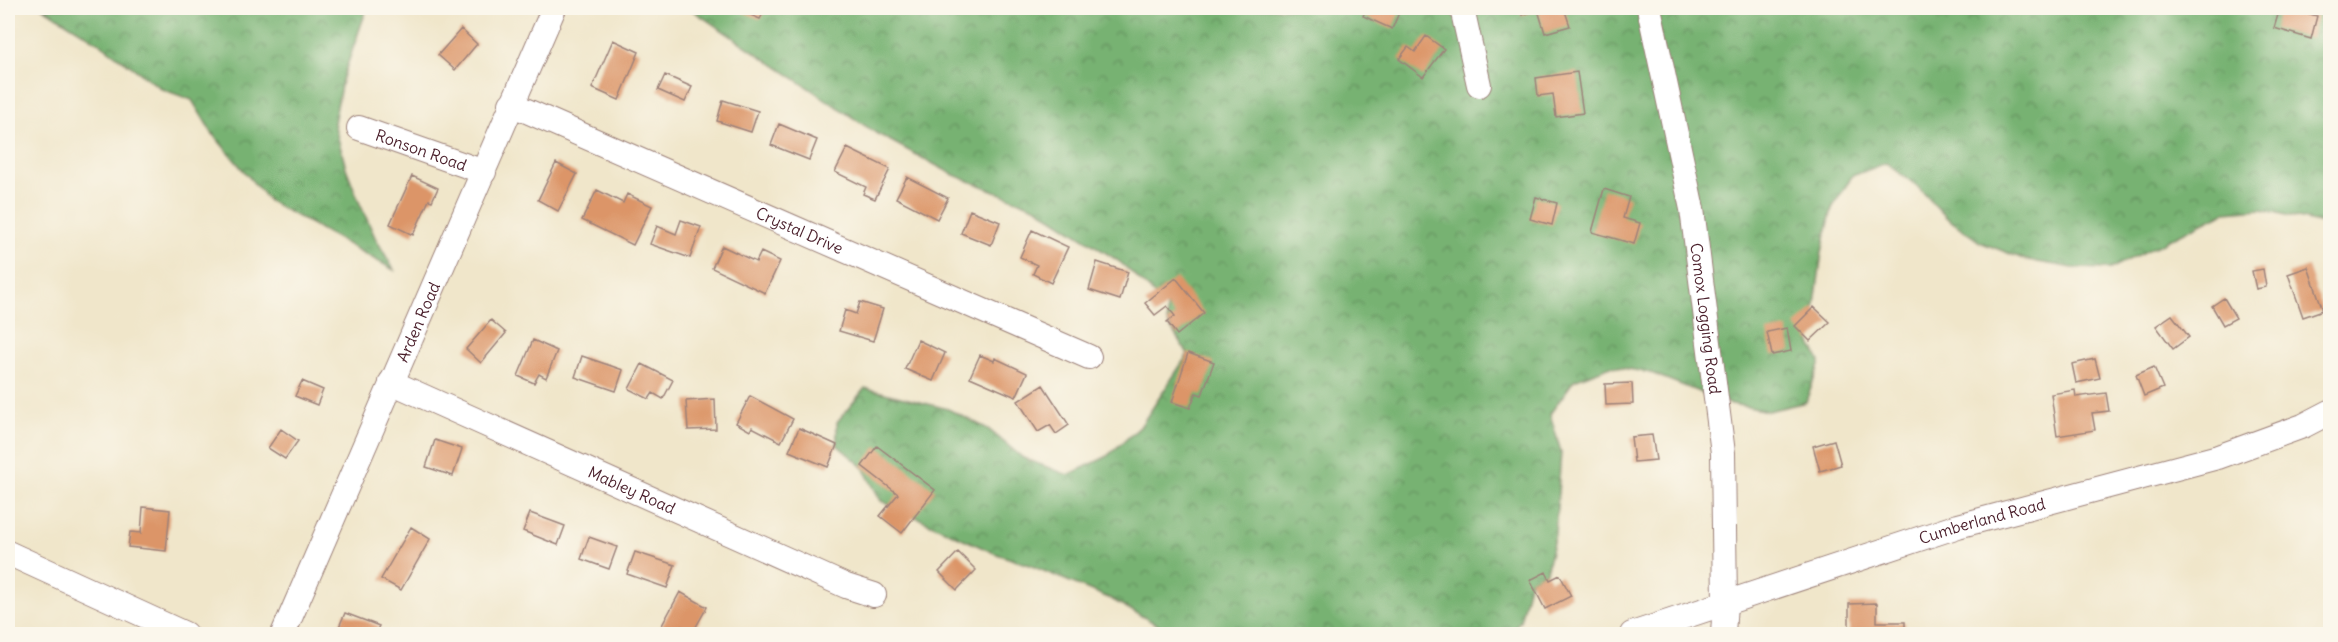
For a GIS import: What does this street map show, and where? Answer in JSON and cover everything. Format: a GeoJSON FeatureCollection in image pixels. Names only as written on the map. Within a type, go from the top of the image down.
{"type":"FeatureCollection","features":[{"type":"Feature","properties":{"kind":"street","name":"Arden Road"},"geometry":{"type":"LineString","coordinates":[[283,634],[554,8]]}},
{"type":"Feature","properties":{"kind":"street"},"geometry":{"type":"LineString","coordinates":[[1462,8],[1479,85]]}},
{"type":"Feature","properties":{"kind":"street","name":"Comox Logging Road"},"geometry":{"type":"LineString","coordinates":[[1649,8],[1692,209],[1723,453],[1725,603],[1723,634]]}},
{"type":"Feature","properties":{"kind":"street","name":"Crystal Drive"},"geometry":{"type":"LineString","coordinates":[[512,104],[1089,357]]}},
{"type":"Feature","properties":{"kind":"street","name":"Ronson Road"},"geometry":{"type":"LineString","coordinates":[[359,128],[484,172]]}},
{"type":"Feature","properties":{"kind":"street","name":"Mabley Road"},"geometry":{"type":"LineString","coordinates":[[391,382],[835,581],[874,595]]}},
{"type":"Feature","properties":{"kind":"street","name":"Cumberland Road"},"geometry":{"type":"LineString","coordinates":[[1632,634],[1958,526],[2218,457],[2303,426],[2331,412]]}},
{"type":"Feature","properties":{"kind":"street"},"geometry":{"type":"LineString","coordinates":[[8,553],[185,634]]}},
{"type":"Feature","properties":{"kind":"green space"},"geometry":{"type":"Polygon","coordinates":[[[43,8],[367,8],[342,80],[334,123],[346,168],[360,204],[394,270],[269,201],[212,133],[192,100],[162,89],[98,42],[43,8]]]}},
{"type":"Feature","properties":{"kind":"green space"},"geometry":{"type":"Polygon","coordinates":[[[689,8],[2330,8],[2330,226],[2262,209],[2225,212],[2110,269],[2073,268],[2026,260],[1980,242],[1947,218],[1917,186],[1886,163],[1852,176],[1832,208],[1822,252],[1810,341],[1820,362],[1806,402],[1768,411],[1727,403],[1651,373],[1611,366],[1574,380],[1550,414],[1561,452],[1555,534],[1546,572],[1530,580],[1520,621],[1509,634],[1174,634],[1111,599],[1032,566],[994,553],[881,501],[862,466],[837,445],[837,422],[865,388],[948,409],[988,429],[1023,458],[1068,475],[1106,457],[1140,427],[1188,354],[1167,322],[1167,306],[1120,262],[1037,208],[954,175],[876,133],[689,8]]]}},
{"type":"Feature","properties":{"kind":"building"},"geometry":{"type":"Polygon","coordinates":[[[734,8],[766,8],[760,19],[734,8]]]}},
{"type":"Feature","properties":{"kind":"building"},"geometry":{"type":"Polygon","coordinates":[[[1367,8],[1401,8],[1392,29],[1363,16],[1367,8]]]}},
{"type":"Feature","properties":{"kind":"building"},"geometry":{"type":"Polygon","coordinates":[[[1520,8],[1564,8],[1570,26],[1545,33],[1538,10],[1522,15],[1520,8]]]}},
{"type":"Feature","properties":{"kind":"building"},"geometry":{"type":"Polygon","coordinates":[[[2280,8],[2289,8],[2317,16],[2311,39],[2274,28],[2280,8]]]}},
{"type":"Feature","properties":{"kind":"building"},"geometry":{"type":"Polygon","coordinates":[[[461,29],[477,44],[455,70],[438,55],[461,29]]]}},
{"type":"Feature","properties":{"kind":"building"},"geometry":{"type":"Polygon","coordinates":[[[1426,36],[1444,49],[1423,77],[1399,59],[1408,47],[1415,52],[1426,36]]]}},
{"type":"Feature","properties":{"kind":"building"},"geometry":{"type":"Polygon","coordinates":[[[613,40],[639,52],[619,100],[592,88],[613,40]]]}},
{"type":"Feature","properties":{"kind":"building"},"geometry":{"type":"Polygon","coordinates":[[[1577,72],[1583,113],[1556,117],[1553,94],[1538,96],[1536,78],[1577,72]]]}},
{"type":"Feature","properties":{"kind":"building"},"geometry":{"type":"Polygon","coordinates":[[[665,75],[692,87],[685,102],[658,90],[665,75]]]}},
{"type":"Feature","properties":{"kind":"building"},"geometry":{"type":"Polygon","coordinates":[[[723,100],[758,111],[751,132],[717,121],[723,100]]]}},
{"type":"Feature","properties":{"kind":"building"},"geometry":{"type":"Polygon","coordinates":[[[779,124],[817,140],[809,160],[771,145],[779,124]]]}},
{"type":"Feature","properties":{"kind":"building"},"geometry":{"type":"Polygon","coordinates":[[[847,148],[890,169],[875,199],[863,194],[866,187],[835,172],[847,148]]]}},
{"type":"Feature","properties":{"kind":"building"},"geometry":{"type":"Polygon","coordinates":[[[556,163],[577,174],[558,211],[538,200],[556,163]]]}},
{"type":"Feature","properties":{"kind":"building"},"geometry":{"type":"Polygon","coordinates":[[[412,176],[438,188],[432,201],[429,200],[413,235],[390,224],[412,176]]]}},
{"type":"Feature","properties":{"kind":"building"},"geometry":{"type":"Polygon","coordinates":[[[907,177],[948,198],[937,219],[896,198],[907,177]]]}},
{"type":"Feature","properties":{"kind":"building"},"geometry":{"type":"Polygon","coordinates":[[[1604,189],[1629,197],[1623,218],[1640,223],[1634,244],[1592,232],[1604,189]]]}},
{"type":"Feature","properties":{"kind":"building"},"geometry":{"type":"Polygon","coordinates":[[[597,190],[623,203],[627,194],[652,206],[633,245],[582,220],[597,190]]]}},
{"type":"Feature","properties":{"kind":"building"},"geometry":{"type":"Polygon","coordinates":[[[1536,197],[1557,203],[1552,225],[1530,219],[1536,197]]]}},
{"type":"Feature","properties":{"kind":"building"},"geometry":{"type":"Polygon","coordinates":[[[970,210],[1000,222],[991,245],[961,233],[970,210]]]}},
{"type":"Feature","properties":{"kind":"building"},"geometry":{"type":"Polygon","coordinates":[[[681,220],[701,227],[690,258],[650,244],[657,226],[676,234],[681,220]]]}},
{"type":"Feature","properties":{"kind":"building"},"geometry":{"type":"Polygon","coordinates":[[[1032,230],[1068,247],[1051,283],[1033,274],[1037,265],[1020,257],[1032,230]]]}},
{"type":"Feature","properties":{"kind":"building"},"geometry":{"type":"Polygon","coordinates":[[[722,246],[756,262],[761,252],[780,261],[765,293],[712,268],[722,246]]]}},
{"type":"Feature","properties":{"kind":"building"},"geometry":{"type":"Polygon","coordinates":[[[1097,262],[1128,272],[1120,300],[1089,290],[1097,262]]]}},
{"type":"Feature","properties":{"kind":"building"},"geometry":{"type":"Polygon","coordinates":[[[2308,267],[2323,310],[2303,317],[2288,274],[2308,267]]]}},
{"type":"Feature","properties":{"kind":"building"},"geometry":{"type":"Polygon","coordinates":[[[2263,269],[2266,287],[2256,289],[2252,271],[2263,269]]]}},
{"type":"Feature","properties":{"kind":"building"},"geometry":{"type":"Polygon","coordinates":[[[1176,278],[1204,313],[1177,335],[1167,322],[1175,316],[1167,306],[1155,315],[1145,303],[1176,278]]]}},
{"type":"Feature","properties":{"kind":"building"},"geometry":{"type":"Polygon","coordinates":[[[2224,298],[2236,318],[2223,325],[2212,306],[2224,298]]]}},
{"type":"Feature","properties":{"kind":"building"},"geometry":{"type":"Polygon","coordinates":[[[860,302],[883,309],[873,341],[839,331],[845,310],[856,314],[860,302]]]}},
{"type":"Feature","properties":{"kind":"building"},"geometry":{"type":"Polygon","coordinates":[[[1814,307],[1830,322],[1810,341],[1795,326],[1814,307]]]}},
{"type":"Feature","properties":{"kind":"building"},"geometry":{"type":"Polygon","coordinates":[[[2172,315],[2189,337],[2173,349],[2156,326],[2172,315]]]}},
{"type":"Feature","properties":{"kind":"building"},"geometry":{"type":"Polygon","coordinates":[[[491,320],[506,333],[481,363],[466,349],[491,320]]]}},
{"type":"Feature","properties":{"kind":"building"},"geometry":{"type":"Polygon","coordinates":[[[1787,328],[1791,351],[1772,355],[1767,332],[1787,328]]]}},
{"type":"Feature","properties":{"kind":"building"},"geometry":{"type":"Polygon","coordinates":[[[533,340],[557,351],[546,378],[539,374],[534,383],[518,376],[533,340]]]}},
{"type":"Feature","properties":{"kind":"building"},"geometry":{"type":"Polygon","coordinates":[[[918,340],[945,353],[933,381],[905,369],[918,340]]]}},
{"type":"Feature","properties":{"kind":"building"},"geometry":{"type":"Polygon","coordinates":[[[1188,353],[1214,362],[1202,395],[1196,393],[1190,408],[1172,402],[1188,353]]]}},
{"type":"Feature","properties":{"kind":"building"},"geometry":{"type":"Polygon","coordinates":[[[980,355],[994,361],[995,358],[1027,373],[1016,397],[970,377],[980,355]]]}},
{"type":"Feature","properties":{"kind":"building"},"geometry":{"type":"Polygon","coordinates":[[[582,356],[623,370],[616,391],[575,377],[582,356]]]}},
{"type":"Feature","properties":{"kind":"building"},"geometry":{"type":"Polygon","coordinates":[[[2095,359],[2100,378],[2076,383],[2072,364],[2095,359]]]}},
{"type":"Feature","properties":{"kind":"building"},"geometry":{"type":"Polygon","coordinates":[[[642,364],[673,380],[663,399],[653,393],[649,399],[629,389],[642,364]]]}},
{"type":"Feature","properties":{"kind":"building"},"geometry":{"type":"Polygon","coordinates":[[[2154,367],[2163,388],[2144,396],[2136,375],[2154,367]]]}},
{"type":"Feature","properties":{"kind":"building"},"geometry":{"type":"Polygon","coordinates":[[[302,381],[323,390],[317,405],[295,396],[302,381]]]}},
{"type":"Feature","properties":{"kind":"building"},"geometry":{"type":"Polygon","coordinates":[[[1632,383],[1633,404],[1606,405],[1605,384],[1632,383]]]}},
{"type":"Feature","properties":{"kind":"building"},"geometry":{"type":"Polygon","coordinates":[[[1043,385],[1069,425],[1056,434],[1050,425],[1038,432],[1018,401],[1043,385]]]}},
{"type":"Feature","properties":{"kind":"building"},"geometry":{"type":"Polygon","coordinates":[[[2075,390],[2076,397],[2106,393],[2109,411],[2092,413],[2095,430],[2057,436],[2051,394],[2075,390]]]}},
{"type":"Feature","properties":{"kind":"building"},"geometry":{"type":"Polygon","coordinates":[[[750,396],[793,419],[781,442],[752,427],[750,431],[736,423],[750,396]]]}},
{"type":"Feature","properties":{"kind":"building"},"geometry":{"type":"Polygon","coordinates":[[[715,399],[716,429],[688,430],[686,401],[715,399]]]}},
{"type":"Feature","properties":{"kind":"building"},"geometry":{"type":"Polygon","coordinates":[[[799,428],[837,445],[828,467],[789,451],[799,428]]]}},
{"type":"Feature","properties":{"kind":"building"},"geometry":{"type":"Polygon","coordinates":[[[281,429],[298,441],[285,459],[268,448],[281,429]]]}},
{"type":"Feature","properties":{"kind":"building"},"geometry":{"type":"Polygon","coordinates":[[[1652,435],[1656,460],[1634,462],[1631,437],[1652,435]]]}},
{"type":"Feature","properties":{"kind":"building"},"geometry":{"type":"Polygon","coordinates":[[[435,440],[462,449],[453,476],[426,467],[435,440]]]}},
{"type":"Feature","properties":{"kind":"building"},"geometry":{"type":"Polygon","coordinates":[[[1834,440],[1841,465],[1820,471],[1813,446],[1834,440]]]}},
{"type":"Feature","properties":{"kind":"building"},"geometry":{"type":"Polygon","coordinates":[[[877,446],[935,490],[902,533],[880,516],[898,494],[862,466],[877,446]]]}},
{"type":"Feature","properties":{"kind":"building"},"geometry":{"type":"Polygon","coordinates":[[[143,507],[170,510],[166,551],[128,547],[130,532],[141,533],[143,507]]]}},
{"type":"Feature","properties":{"kind":"building"},"geometry":{"type":"Polygon","coordinates":[[[530,513],[565,526],[558,545],[523,531],[530,513]]]}},
{"type":"Feature","properties":{"kind":"building"},"geometry":{"type":"Polygon","coordinates":[[[411,527],[430,539],[401,590],[381,579],[411,527]]]}},
{"type":"Feature","properties":{"kind":"building"},"geometry":{"type":"Polygon","coordinates":[[[589,537],[617,547],[609,569],[581,559],[589,537]]]}},
{"type":"Feature","properties":{"kind":"building"},"geometry":{"type":"Polygon","coordinates":[[[635,552],[675,565],[667,588],[627,574],[635,552]]]}},
{"type":"Feature","properties":{"kind":"building"},"geometry":{"type":"Polygon","coordinates":[[[958,552],[976,570],[957,590],[939,572],[958,552]]]}},
{"type":"Feature","properties":{"kind":"building"},"geometry":{"type":"Polygon","coordinates":[[[1546,572],[1550,580],[1560,575],[1571,596],[1545,609],[1530,580],[1546,572]]]}},
{"type":"Feature","properties":{"kind":"building"},"geometry":{"type":"Polygon","coordinates":[[[680,592],[707,607],[693,632],[682,626],[678,634],[671,634],[660,629],[680,592]]]}},
{"type":"Feature","properties":{"kind":"building"},"geometry":{"type":"Polygon","coordinates":[[[1877,603],[1877,622],[1905,622],[1905,634],[1849,634],[1849,604],[1877,603]]]}},
{"type":"Feature","properties":{"kind":"building"},"geometry":{"type":"Polygon","coordinates":[[[345,613],[379,626],[375,634],[336,634],[345,613]]]}}]}
